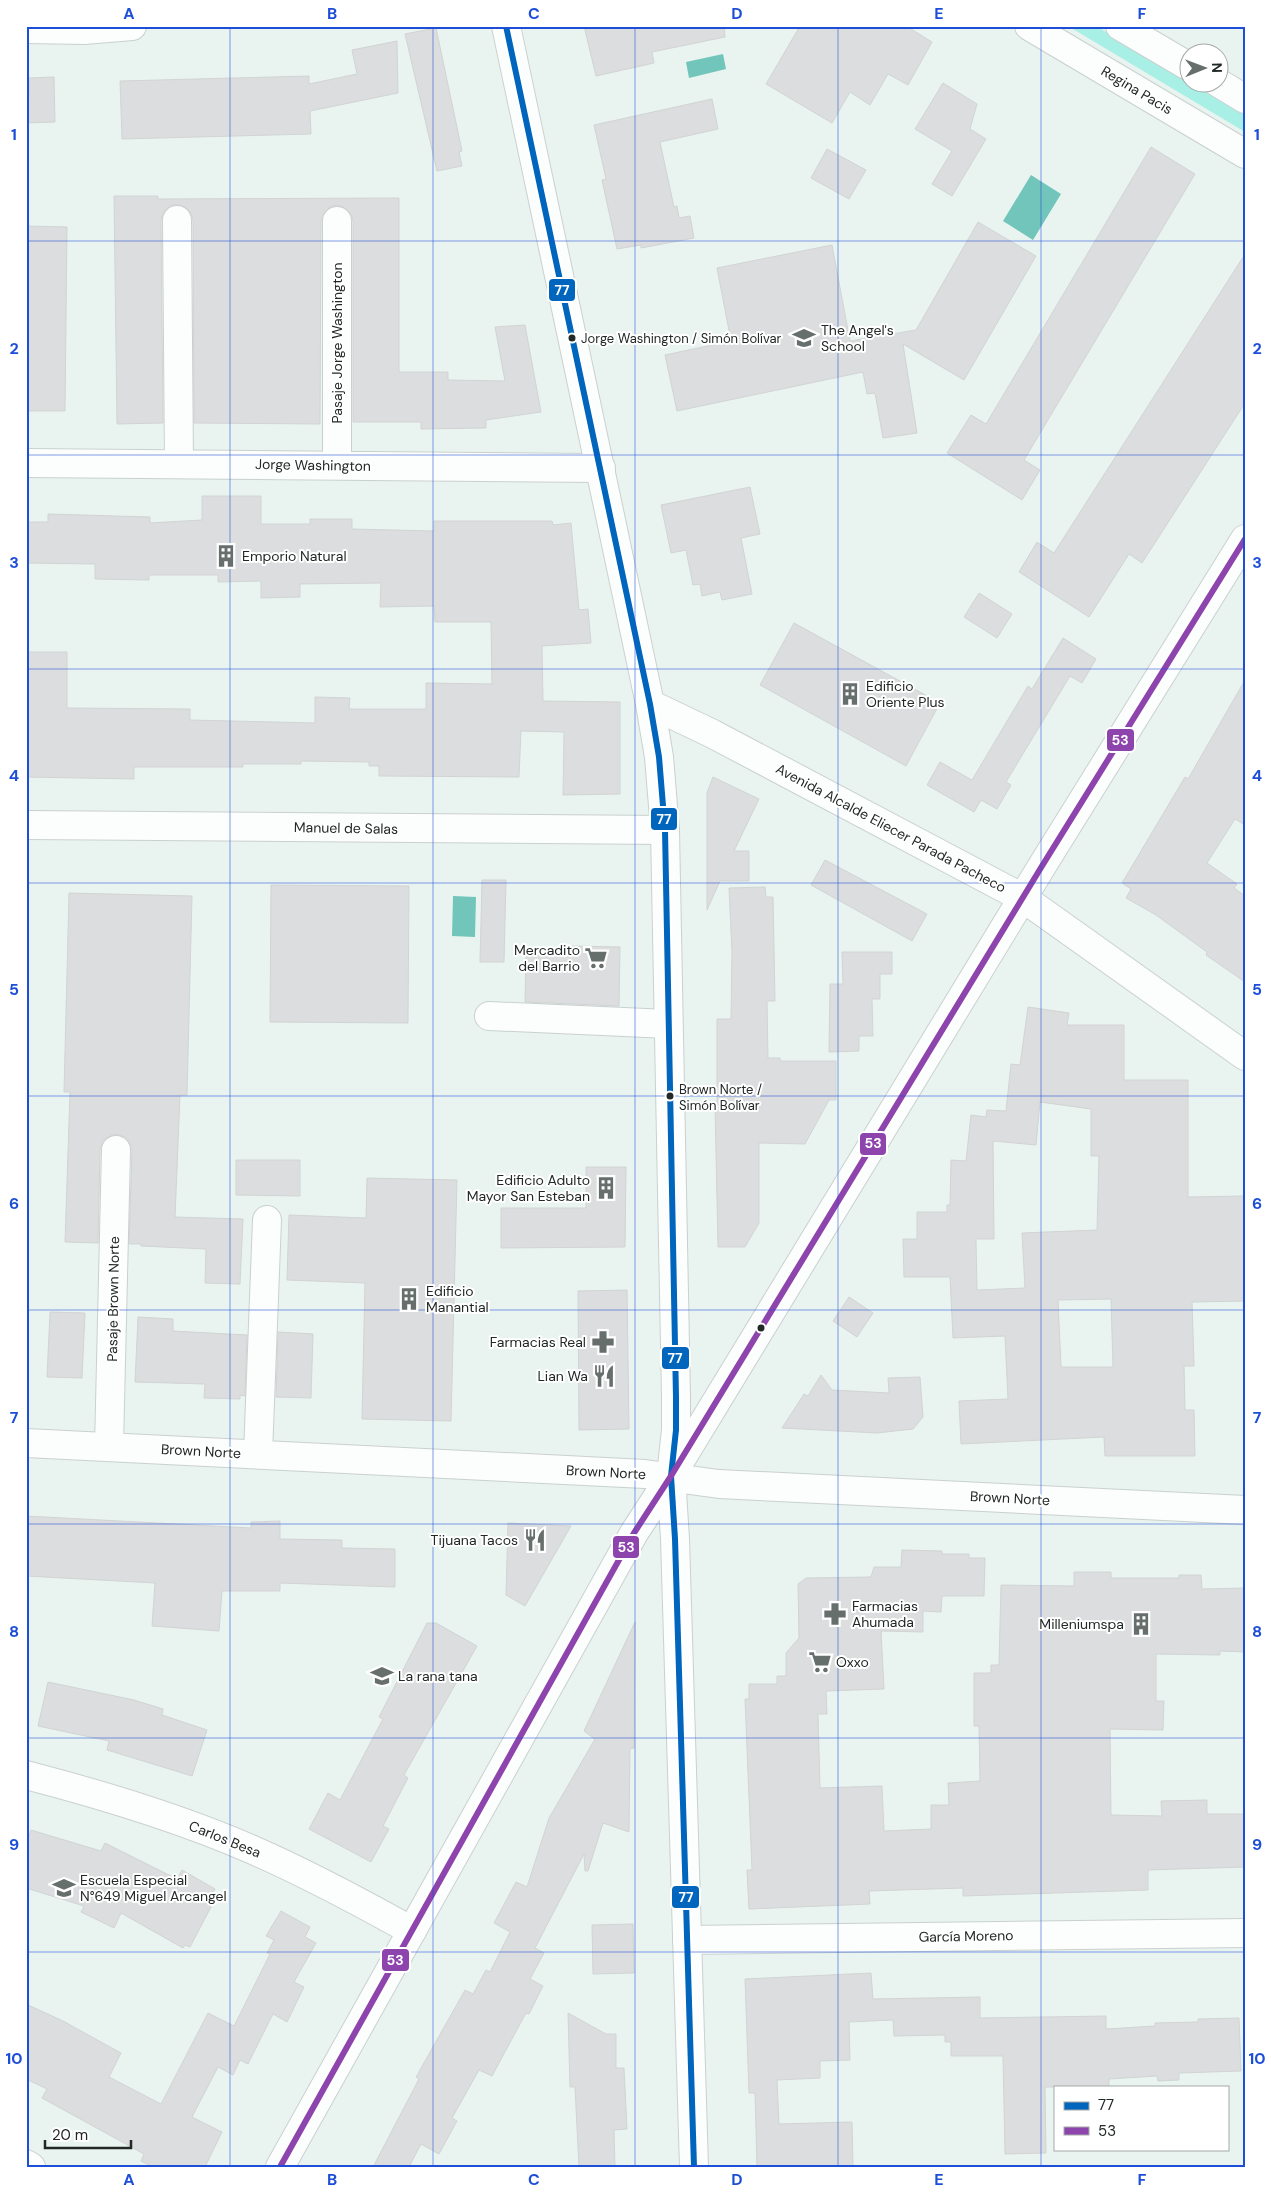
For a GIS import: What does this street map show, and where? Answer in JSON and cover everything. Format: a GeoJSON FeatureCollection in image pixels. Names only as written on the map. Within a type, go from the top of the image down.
{"type":"FeatureCollection","features":[{"type":"Feature","properties":{"kind":"street"},"geometry":{"type":"LineString","coordinates":[[26,29],[84,30],[132,26]]}},
{"type":"Feature","properties":{"kind":"street"},"geometry":{"type":"LineString","coordinates":[[506,26],[601,468],[650,704],[659,757],[665,830],[676,1397],[676,1430],[671,1476],[675,1539],[694,2167]]}},
{"type":"Feature","properties":{"kind":"street","name":"Regina Pacis"},"geometry":{"type":"LineString","coordinates":[[1029,26],[1245,154]]}},
{"type":"Feature","properties":{"kind":"street"},"geometry":{"type":"LineString","coordinates":[[1123,27],[1178,60]]}},
{"type":"Feature","properties":{"kind":"street"},"geometry":{"type":"LineString","coordinates":[[1228,89],[1245,99]]}},
{"type":"Feature","properties":{"kind":"street"},"geometry":{"type":"LineString","coordinates":[[177,220],[179,464]]}},
{"type":"Feature","properties":{"kind":"street","name":"Pasaje Jorge Washington"},"geometry":{"type":"LineString","coordinates":[[337,221],[337,465]]}},
{"type":"Feature","properties":{"kind":"street","name":"Jorge Washington"},"geometry":{"type":"LineString","coordinates":[[26,463],[601,468]]}},
{"type":"Feature","properties":{"kind":"street"},"geometry":{"type":"LineString","coordinates":[[280,2167],[630,1539],[671,1476],[1023,898],[1245,539]]}},
{"type":"Feature","properties":{"kind":"street","name":"Avenida Alcalde Eliecer Parada Pacheco"},"geometry":{"type":"LineString","coordinates":[[650,704],[713,734],[1023,898],[1245,1056]]}},
{"type":"Feature","properties":{"kind":"street","name":"Manuel de Salas"},"geometry":{"type":"LineString","coordinates":[[26,825],[665,830]]}},
{"type":"Feature","properties":{"kind":"street"},"geometry":{"type":"LineString","coordinates":[[489,1016],[668,1024]]}},
{"type":"Feature","properties":{"kind":"street","name":"Pasaje Brown Norte"},"geometry":{"type":"LineString","coordinates":[[109,1447],[116,1150]]}},
{"type":"Feature","properties":{"kind":"street"},"geometry":{"type":"LineString","coordinates":[[258,1454],[267,1220]]}},
{"type":"Feature","properties":{"kind":"street","name":"Brown Norte"},"geometry":{"type":"LineString","coordinates":[[26,1443],[671,1476],[719,1484],[1245,1510]]}},
{"type":"Feature","properties":{"kind":"street","name":"Carlos Besa"},"geometry":{"type":"LineString","coordinates":[[26,1775],[139,1807],[242,1845],[306,1874],[412,1931]]}},
{"type":"Feature","properties":{"kind":"street","name":"García Moreno"},"geometry":{"type":"LineString","coordinates":[[687,1940],[1245,1933]]}},
{"type":"Feature","properties":{"kind":"street"},"geometry":{"type":"LineString","coordinates":[[26,2164],[31,2167]]}},
{"type":"Feature","properties":{"kind":"shaded area"},"geometry":{"type":"Polygon","coordinates":[[[1068,26],[1096,26],[1178,74],[1178,92],[1068,26]]]}},
{"type":"Feature","properties":{"kind":"shaded area"},"geometry":{"type":"Polygon","coordinates":[[[723,54],[726,69],[689,78],[686,62],[723,54]]]}},
{"type":"Feature","properties":{"kind":"shaded area"},"geometry":{"type":"Polygon","coordinates":[[[1178,92],[1208,92],[1245,114],[1245,132],[1178,92]]]}},
{"type":"Feature","properties":{"kind":"shaded area"},"geometry":{"type":"Polygon","coordinates":[[[1031,175],[1061,194],[1033,240],[1003,221],[1031,175]]]}},
{"type":"Feature","properties":{"kind":"shaded area"},"geometry":{"type":"Polygon","coordinates":[[[453,896],[476,897],[475,937],[452,936],[453,896]]]}},
{"type":"Feature","properties":{"kind":"building"},"geometry":{"type":"Polygon","coordinates":[[[584,26],[724,26],[725,37],[652,52],[654,63],[596,76],[584,26]]]}},
{"type":"Feature","properties":{"kind":"building"},"geometry":{"type":"Polygon","coordinates":[[[800,26],[906,26],[932,42],[908,85],[888,74],[870,105],[850,92],[832,123],[766,84],[800,26]]]}},
{"type":"Feature","properties":{"kind":"building"},"geometry":{"type":"Polygon","coordinates":[[[436,28],[462,151],[459,152],[462,166],[437,171],[405,34],[436,28]]]}},
{"type":"Feature","properties":{"kind":"building"},"geometry":{"type":"Polygon","coordinates":[[[397,41],[398,93],[310,111],[311,134],[122,139],[120,81],[309,76],[309,84],[357,74],[352,50],[397,41]]]}},
{"type":"Feature","properties":{"kind":"building"},"geometry":{"type":"Polygon","coordinates":[[[54,77],[55,122],[26,123],[26,97],[29,97],[29,78],[54,77]]]}},
{"type":"Feature","properties":{"kind":"building"},"geometry":{"type":"Polygon","coordinates":[[[943,83],[977,104],[970,129],[986,139],[952,196],[932,184],[952,151],[915,129],[943,83]]]}},
{"type":"Feature","properties":{"kind":"building"},"geometry":{"type":"Polygon","coordinates":[[[712,99],[718,129],[660,142],[674,207],[677,206],[679,218],[690,216],[694,238],[641,248],[641,245],[617,249],[602,180],[606,179],[594,125],[712,99]]]}},
{"type":"Feature","properties":{"kind":"building"},"geometry":{"type":"Polygon","coordinates":[[[1151,147],[1195,174],[1024,460],[1040,470],[1022,500],[947,453],[971,415],[986,424],[1151,147]]]}},
{"type":"Feature","properties":{"kind":"building"},"geometry":{"type":"Polygon","coordinates":[[[827,149],[866,170],[849,199],[811,178],[827,149]]]}},
{"type":"Feature","properties":{"kind":"building"},"geometry":{"type":"Polygon","coordinates":[[[114,196],[158,196],[158,199],[399,198],[399,372],[448,372],[448,380],[505,381],[495,327],[525,325],[541,412],[486,420],[486,428],[421,429],[421,422],[353,422],[353,221],[351,214],[345,208],[337,205],[330,207],[324,213],[321,221],[320,424],[194,423],[193,220],[191,213],[185,207],[176,204],[170,206],[164,212],[161,220],[163,423],[117,424],[114,196]]]}},
{"type":"Feature","properties":{"kind":"building"},"geometry":{"type":"Polygon","coordinates":[[[978,222],[1036,256],[964,380],[903,344],[917,433],[883,438],[875,393],[867,394],[863,372],[677,411],[665,355],[731,341],[717,268],[832,245],[850,341],[916,330],[978,222]]]}},
{"type":"Feature","properties":{"kind":"building"},"geometry":{"type":"Polygon","coordinates":[[[26,226],[67,227],[65,411],[26,411],[26,226]]]}},
{"type":"Feature","properties":{"kind":"building"},"geometry":{"type":"Polygon","coordinates":[[[1245,254],[1245,403],[1142,563],[1129,554],[1089,617],[1019,572],[1037,542],[1054,553],[1245,254]]]}},
{"type":"Feature","properties":{"kind":"building"},"geometry":{"type":"Polygon","coordinates":[[[750,487],[760,534],[741,538],[752,594],[722,600],[720,592],[702,596],[700,584],[693,585],[686,550],[671,553],[661,505],[750,487]]]}},
{"type":"Feature","properties":{"kind":"building"},"geometry":{"type":"Polygon","coordinates":[[[202,496],[261,496],[261,524],[310,524],[310,519],[352,519],[352,529],[434,531],[434,521],[552,521],[553,525],[571,523],[579,610],[588,609],[591,643],[542,646],[543,701],[620,702],[620,794],[563,795],[564,732],[521,731],[519,777],[379,776],[379,766],[369,766],[369,762],[301,761],[301,764],[243,764],[243,767],[134,767],[134,779],[26,777],[26,652],[67,652],[67,708],[190,709],[190,720],[315,723],[315,697],[350,698],[349,709],[426,709],[426,683],[492,684],[491,622],[435,622],[434,606],[380,607],[381,583],[300,584],[300,597],[261,598],[261,581],[218,582],[218,575],[149,575],[149,580],[95,579],[95,564],[26,563],[26,522],[48,522],[48,514],[150,517],[150,523],[202,520],[202,496]]]}},
{"type":"Feature","properties":{"kind":"building"},"geometry":{"type":"Polygon","coordinates":[[[979,593],[1012,614],[997,638],[964,617],[979,593]]]}},
{"type":"Feature","properties":{"kind":"building","name":"Edificio Oriente Plus"},"geometry":{"type":"Polygon","coordinates":[[[794,623],[940,703],[906,766],[760,685],[794,623]]]}},
{"type":"Feature","properties":{"kind":"building"},"geometry":{"type":"Polygon","coordinates":[[[1063,638],[1096,659],[1082,683],[1070,676],[1006,782],[1011,785],[997,809],[981,800],[974,812],[927,785],[940,762],[972,780],[1028,686],[1032,689],[1063,638]]]}},
{"type":"Feature","properties":{"kind":"building"},"geometry":{"type":"Polygon","coordinates":[[[1245,680],[1245,825],[1235,819],[1207,863],[1237,884],[1234,888],[1245,896],[1245,982],[1206,955],[1207,952],[1156,915],[1126,898],[1131,889],[1122,883],[1185,777],[1188,779],[1245,680]]]}},
{"type":"Feature","properties":{"kind":"building"},"geometry":{"type":"Polygon","coordinates":[[[713,777],[759,799],[734,851],[749,851],[749,881],[720,881],[707,910],[707,793],[713,777]]]}},
{"type":"Feature","properties":{"kind":"building"},"geometry":{"type":"Polygon","coordinates":[[[825,860],[927,914],[912,941],[811,885],[825,860]]]}},
{"type":"Feature","properties":{"kind":"building"},"geometry":{"type":"Polygon","coordinates":[[[482,880],[506,880],[504,962],[480,962],[482,880]]]}},
{"type":"Feature","properties":{"kind":"building"},"geometry":{"type":"Polygon","coordinates":[[[271,885],[409,886],[408,1023],[270,1022],[271,885]]]}},
{"type":"Feature","properties":{"kind":"building"},"geometry":{"type":"Polygon","coordinates":[[[765,887],[766,897],[773,897],[775,1001],[767,1001],[768,1058],[780,1058],[780,1061],[836,1061],[836,1100],[829,1100],[805,1144],[759,1143],[759,1223],[745,1247],[718,1247],[715,1105],[717,1105],[717,1019],[731,1019],[732,952],[729,888],[765,887]]]}},
{"type":"Feature","properties":{"kind":"building"},"geometry":{"type":"Polygon","coordinates":[[[69,893],[192,896],[187,1095],[180,1095],[175,1217],[243,1219],[240,1284],[205,1283],[206,1249],[129,1244],[132,1150],[125,1137],[117,1134],[103,1141],[100,1149],[98,1243],[65,1242],[70,1092],[64,1092],[69,893]]]}},
{"type":"Feature","properties":{"kind":"building"},"geometry":{"type":"Polygon","coordinates":[[[572,946],[620,947],[619,1006],[525,1002],[526,954],[572,956],[572,946]]]}},
{"type":"Feature","properties":{"kind":"building"},"geometry":{"type":"Polygon","coordinates":[[[842,952],[892,952],[892,974],[880,974],[880,999],[872,999],[873,1036],[859,1036],[859,1051],[829,1052],[830,984],[843,984],[842,952]]]}},
{"type":"Feature","properties":{"kind":"building"},"geometry":{"type":"Polygon","coordinates":[[[1028,1007],[1069,1013],[1067,1025],[1124,1025],[1124,1080],[1188,1080],[1188,1197],[1245,1196],[1245,1301],[1192,1302],[1194,1366],[1184,1366],[1185,1410],[1194,1410],[1195,1456],[1105,1456],[1104,1437],[961,1444],[959,1401],[1008,1399],[1005,1336],[953,1338],[950,1277],[904,1277],[903,1239],[917,1239],[917,1212],[947,1212],[947,1205],[950,1205],[951,1160],[966,1161],[971,1115],[986,1117],[987,1110],[1006,1111],[1011,1064],[1020,1065],[1028,1007]],[[1040,1102],[1036,1145],[993,1141],[994,1239],[976,1239],[977,1290],[1025,1288],[1022,1233],[1097,1230],[1099,1156],[1091,1156],[1091,1109],[1040,1102]],[[1111,1299],[1058,1300],[1061,1367],[1113,1367],[1111,1299]]]}},
{"type":"Feature","properties":{"kind":"building"},"geometry":{"type":"Polygon","coordinates":[[[236,1160],[300,1160],[300,1196],[236,1195],[236,1160]]]}},
{"type":"Feature","properties":{"kind":"building","name":"Edificio Adulto Mayor San Esteban"},"geometry":{"type":"Polygon","coordinates":[[[586,1167],[626,1167],[625,1247],[501,1248],[501,1208],[586,1208],[586,1167]]]}},
{"type":"Feature","properties":{"kind":"building","name":"Edificio Manantial"},"geometry":{"type":"Polygon","coordinates":[[[367,1178],[457,1180],[451,1421],[362,1419],[365,1283],[287,1280],[289,1215],[366,1218],[367,1178]]]}},
{"type":"Feature","properties":{"kind":"building"},"geometry":{"type":"Polygon","coordinates":[[[627,1290],[629,1429],[579,1430],[578,1291],[627,1290]]]}},
{"type":"Feature","properties":{"kind":"building"},"geometry":{"type":"Polygon","coordinates":[[[849,1297],[873,1313],[857,1337],[833,1321],[849,1297]]]}},
{"type":"Feature","properties":{"kind":"building"},"geometry":{"type":"Polygon","coordinates":[[[50,1312],[85,1313],[82,1378],[47,1377],[50,1312]]]}},
{"type":"Feature","properties":{"kind":"building"},"geometry":{"type":"Polygon","coordinates":[[[138,1317],[173,1319],[173,1331],[247,1335],[245,1396],[240,1395],[240,1399],[204,1398],[205,1384],[135,1382],[138,1317]]]}},
{"type":"Feature","properties":{"kind":"building"},"geometry":{"type":"Polygon","coordinates":[[[278,1332],[313,1334],[311,1398],[276,1397],[278,1332]]]}},
{"type":"Feature","properties":{"kind":"building"},"geometry":{"type":"Polygon","coordinates":[[[821,1375],[832,1390],[889,1393],[888,1378],[920,1377],[923,1417],[913,1429],[877,1433],[782,1428],[804,1394],[808,1396],[821,1375]]]}},
{"type":"Feature","properties":{"kind":"building"},"geometry":{"type":"Polygon","coordinates":[[[26,1516],[251,1528],[251,1522],[280,1521],[280,1539],[342,1540],[342,1548],[395,1549],[395,1587],[280,1583],[280,1591],[222,1591],[219,1631],[152,1626],[155,1583],[26,1576],[26,1516]]]}},
{"type":"Feature","properties":{"kind":"building"},"geometry":{"type":"Polygon","coordinates":[[[508,1523],[571,1526],[525,1606],[506,1595],[508,1523]]]}},
{"type":"Feature","properties":{"kind":"building"},"geometry":{"type":"Polygon","coordinates":[[[902,1550],[942,1551],[942,1554],[969,1554],[969,1558],[985,1558],[984,1596],[942,1596],[941,1612],[923,1611],[923,1632],[881,1631],[884,1689],[826,1691],[827,1714],[818,1714],[820,1788],[882,1786],[884,1831],[931,1829],[931,1805],[949,1805],[948,1783],[980,1781],[979,1726],[974,1726],[974,1673],[991,1673],[991,1665],[999,1665],[1001,1585],[1074,1586],[1074,1572],[1111,1572],[1111,1578],[1179,1578],[1179,1575],[1201,1575],[1202,1589],[1245,1588],[1245,1652],[1220,1651],[1220,1655],[1156,1654],[1156,1701],[1164,1701],[1163,1730],[1110,1729],[1111,1815],[1162,1816],[1161,1801],[1207,1800],[1207,1814],[1245,1814],[1245,1867],[1148,1870],[1148,1890],[963,1896],[963,1888],[869,1891],[870,1904],[749,1909],[747,1870],[752,1870],[745,1699],[749,1699],[749,1684],[777,1684],[777,1676],[786,1676],[786,1653],[799,1638],[798,1584],[806,1578],[871,1577],[874,1567],[901,1567],[902,1550]]]}},
{"type":"Feature","properties":{"kind":"building"},"geometry":{"type":"Polygon","coordinates":[[[635,1622],[634,1748],[630,1749],[629,1832],[603,1823],[588,1871],[585,1871],[584,1854],[535,1948],[544,1953],[530,1979],[543,1986],[529,2014],[526,2013],[492,2076],[479,2070],[452,2118],[457,2121],[439,2154],[421,2144],[409,2167],[373,2167],[419,2079],[416,2077],[465,1990],[473,1994],[486,1970],[490,1972],[510,1932],[494,1923],[516,1882],[527,1887],[549,1818],[595,1739],[584,1731],[635,1622]]]}},
{"type":"Feature","properties":{"kind":"building"},"geometry":{"type":"Polygon","coordinates":[[[427,1623],[436,1623],[477,1646],[404,1775],[408,1778],[383,1826],[389,1829],[371,1862],[309,1829],[328,1793],[340,1800],[383,1719],[379,1717],[427,1623]]]}},
{"type":"Feature","properties":{"kind":"building"},"geometry":{"type":"Polygon","coordinates":[[[48,1682],[134,1700],[163,1709],[162,1715],[207,1730],[192,1776],[107,1750],[109,1741],[38,1726],[48,1682]]]}},
{"type":"Feature","properties":{"kind":"building"},"geometry":{"type":"Polygon","coordinates":[[[31,1830],[101,1851],[105,1843],[177,1879],[182,1870],[215,1889],[206,1904],[211,1907],[190,1947],[185,1945],[183,1948],[121,1913],[114,1928],[81,1912],[84,1906],[26,1888],[26,1845],[31,1830]]]}},
{"type":"Feature","properties":{"kind":"building"},"geometry":{"type":"Polygon","coordinates":[[[281,1911],[310,1927],[305,1937],[316,1943],[294,1982],[304,1987],[287,2022],[273,2014],[248,2064],[240,2060],[233,2075],[218,2067],[192,2117],[222,2132],[205,2167],[153,2167],[141,2161],[144,2154],[42,2098],[47,2089],[26,2079],[26,2004],[63,2021],[121,2053],[109,2077],[161,2104],[208,2013],[234,2026],[270,1954],[267,1953],[274,1940],[266,1936],[281,1911]]]}},
{"type":"Feature","properties":{"kind":"building"},"geometry":{"type":"Polygon","coordinates":[[[633,1924],[634,1973],[593,1974],[592,1925],[633,1924]]]}},
{"type":"Feature","properties":{"kind":"building"},"geometry":{"type":"Polygon","coordinates":[[[871,1973],[873,1999],[980,1997],[980,2018],[1106,2016],[1106,2029],[1155,2026],[1155,2023],[1198,2022],[1198,2019],[1239,2018],[1241,2071],[1179,2073],[1179,2080],[1158,2081],[1157,2076],[1109,2079],[1109,2086],[1045,2087],[1046,2153],[1005,2154],[1003,2056],[951,2056],[951,2042],[945,2042],[945,2035],[894,2036],[893,2020],[849,2022],[850,2060],[820,2061],[820,2078],[777,2080],[779,2124],[852,2122],[853,2167],[757,2167],[755,2093],[749,2093],[745,1979],[871,1973]]]}},
{"type":"Feature","properties":{"kind":"building"},"geometry":{"type":"Polygon","coordinates":[[[568,2013],[606,2034],[616,2034],[616,2068],[624,2068],[627,2129],[614,2130],[615,2167],[579,2167],[575,2087],[570,2087],[568,2013]]]}},
{"type":"Feature","properties":{"kind":"transit line","name":"77"},"geometry":{"type":"LineString","coordinates":[[506,26],[650,704],[659,757],[665,830],[676,1397],[676,1430],[671,1476],[675,1539],[694,2167]]}},
{"type":"Feature","properties":{"kind":"transit line","name":"53"},"geometry":{"type":"LineString","coordinates":[[280,2167],[634,1533],[671,1476],[1042,866],[1245,539]]}},
{"type":"Feature","properties":{"kind":"place","name":"Jorge Washington / Simón Bolívar"},"geometry":{"type":"Point","coordinates":[572,338]}},
{"type":"Feature","properties":{"kind":"place","name":"The Angel's School"},"geometry":{"type":"Point","coordinates":[804,338]}},
{"type":"Feature","properties":{"kind":"place","name":"Emporio Natural"},"geometry":{"type":"Point","coordinates":[226,556]}},
{"type":"Feature","properties":{"kind":"place","name":"Edificio Oriente Plus"},"geometry":{"type":"Point","coordinates":[850,694]}},
{"type":"Feature","properties":{"kind":"place","name":"Mercadito del Barrio"},"geometry":{"type":"Point","coordinates":[596,958]}},
{"type":"Feature","properties":{"kind":"place","name":"Brown Norte / Simón Bolívar"},"geometry":{"type":"Point","coordinates":[670,1096]}},
{"type":"Feature","properties":{"kind":"place","name":"Edificio Adulto Mayor San Esteban"},"geometry":{"type":"Point","coordinates":[606,1188]}},
{"type":"Feature","properties":{"kind":"place","name":"Edificio Manantial"},"geometry":{"type":"Point","coordinates":[409,1299]}},
{"type":"Feature","properties":{"kind":"place","name":"Farmacias Real"},"geometry":{"type":"Point","coordinates":[603,1342]}},
{"type":"Feature","properties":{"kind":"place","name":"Lian Wa"},"geometry":{"type":"Point","coordinates":[604,1376]}},
{"type":"Feature","properties":{"kind":"place","name":"Tijuana Tacos"},"geometry":{"type":"Point","coordinates":[535,1540]}},
{"type":"Feature","properties":{"kind":"place","name":"Farmacias Ahumada"},"geometry":{"type":"Point","coordinates":[835,1614]}},
{"type":"Feature","properties":{"kind":"place","name":"Milleniumspa"},"geometry":{"type":"Point","coordinates":[1141,1624]}},
{"type":"Feature","properties":{"kind":"place","name":"Oxxo"},"geometry":{"type":"Point","coordinates":[820,1662]}},
{"type":"Feature","properties":{"kind":"place","name":"La rana tana"},"geometry":{"type":"Point","coordinates":[382,1676]}},
{"type":"Feature","properties":{"kind":"place","name":"Escuela Especial N°649 Miguel Arcangel"},"geometry":{"type":"Point","coordinates":[64,1888]}}]}
